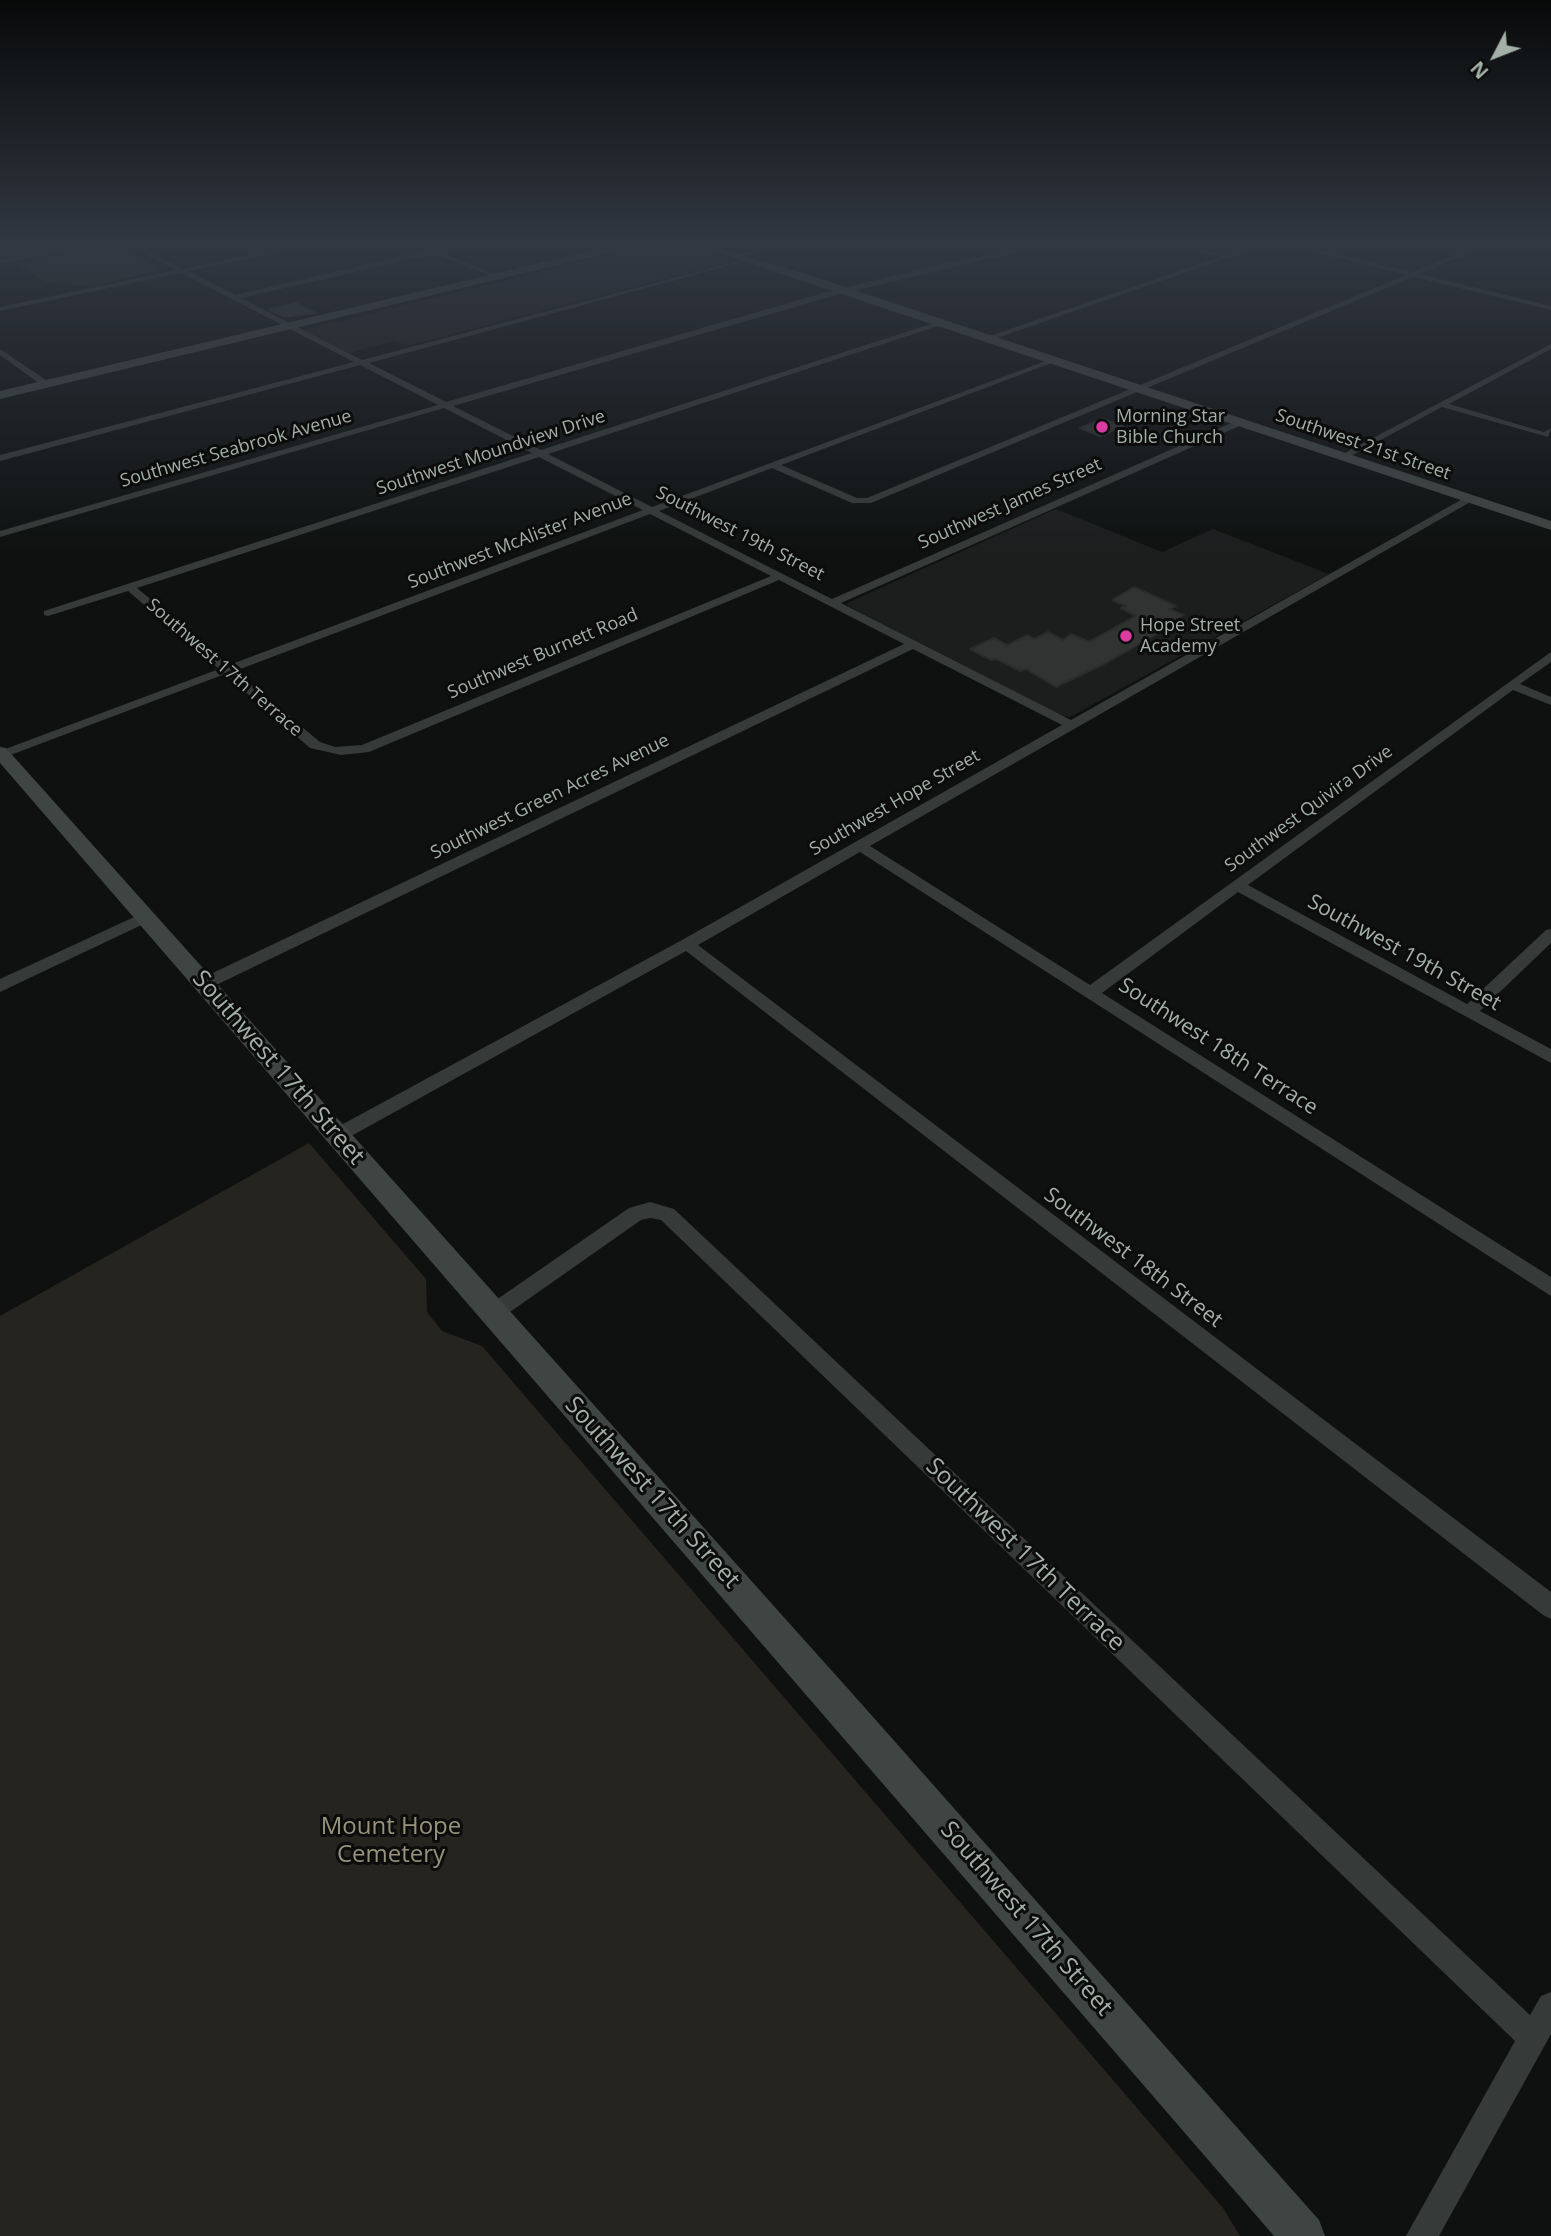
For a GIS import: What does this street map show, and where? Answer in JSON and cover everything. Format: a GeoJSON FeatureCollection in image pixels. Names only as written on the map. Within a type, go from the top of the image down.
{"type":"FeatureCollection","features":[{"type":"Feature","properties":{"kind":"main road"},"geometry":{"type":"LineString","coordinates":[[0,395],[195,348]]}},
{"type":"Feature","properties":{"kind":"main road","name":"Southwest 21st Street"},"geometry":{"type":"LineString","coordinates":[[1018,348],[1551,526]]}},
{"type":"Feature","properties":{"kind":"main road","name":"Southwest 17th Street"},"geometry":{"type":"LineString","coordinates":[[1,754],[846,1712],[1303,2236]]}},
{"type":"Feature","properties":{"kind":"street","name":"Southwest 19th Street"},"geometry":{"type":"LineString","coordinates":[[334,348],[1071,725]]}},
{"type":"Feature","properties":{"kind":"street"},"geometry":{"type":"LineString","coordinates":[[0,458],[412,348]]}},
{"type":"Feature","properties":{"kind":"street","name":"Southwest Seabrook Avenue"},"geometry":{"type":"LineString","coordinates":[[0,534],[642,348]]}},
{"type":"Feature","properties":{"kind":"street","name":"Southwest Moundview Drive"},"geometry":{"type":"LineString","coordinates":[[48,613],[865,348]]}},
{"type":"Feature","properties":{"kind":"street"},"geometry":{"type":"LineString","coordinates":[[771,464],[859,502],[870,500],[1235,348]]}},
{"type":"Feature","properties":{"kind":"street"},"geometry":{"type":"LineString","coordinates":[[1342,457],[1547,348]]}},
{"type":"Feature","properties":{"kind":"street"},"geometry":{"type":"LineString","coordinates":[[0,351],[46,384]]}},
{"type":"Feature","properties":{"kind":"street","name":"Southwest McAlister Avenue"},"geometry":{"type":"LineString","coordinates":[[1,754],[1051,360]]}},
{"type":"Feature","properties":{"kind":"street"},"geometry":{"type":"LineString","coordinates":[[1440,404],[1548,433]]}},
{"type":"Feature","properties":{"kind":"street","name":"Southwest James Street"},"geometry":{"type":"LineString","coordinates":[[832,603],[1241,422]]}},
{"type":"Feature","properties":{"kind":"street","name":"Southwest Hope Street"},"geometry":{"type":"LineString","coordinates":[[338,1135],[687,944],[1469,499]]}},
{"type":"Feature","properties":{"kind":"street","name":"Southwest Burnett Road"},"geometry":{"type":"LineString","coordinates":[[319,747],[347,751],[369,748],[780,576]]}},
{"type":"Feature","properties":{"kind":"street","name":"Southwest 17th Terrace"},"geometry":{"type":"LineString","coordinates":[[130,587],[319,747]]}},
{"type":"Feature","properties":{"kind":"street","name":"Southwest Green Acres Avenue"},"geometry":{"type":"LineString","coordinates":[[204,984],[914,644]]}},
{"type":"Feature","properties":{"kind":"street","name":"Southwest Quivira Drive"},"geometry":{"type":"LineString","coordinates":[[1090,993],[1551,656]]}},
{"type":"Feature","properties":{"kind":"street"},"geometry":{"type":"LineString","coordinates":[[1511,685],[1551,701]]}},
{"type":"Feature","properties":{"kind":"street","name":"Southwest 18th Terrace"},"geometry":{"type":"LineString","coordinates":[[860,846],[1551,1287]]}},
{"type":"Feature","properties":{"kind":"street","name":"Southwest 19th Street"},"geometry":{"type":"LineString","coordinates":[[1237,885],[1551,1057]]}},
{"type":"Feature","properties":{"kind":"street"},"geometry":{"type":"LineString","coordinates":[[0,986],[145,917]]}},
{"type":"Feature","properties":{"kind":"street"},"geometry":{"type":"LineString","coordinates":[[1468,1012],[1551,934]]}},
{"type":"Feature","properties":{"kind":"street","name":"Southwest 18th Street"},"geometry":{"type":"LineString","coordinates":[[687,944],[1551,1607]]}},
{"type":"Feature","properties":{"kind":"street","name":"Southwest 17th Terrace"},"geometry":{"type":"LineString","coordinates":[[493,1313],[636,1213],[650,1210],[667,1214],[1533,2038]]}},
{"type":"Feature","properties":{"kind":"street"},"geometry":{"type":"LineString","coordinates":[[1422,2236],[1551,2006]]}},
{"type":"Feature","properties":{"kind":"shaded area"},"geometry":{"type":"Polygon","coordinates":[[[340,348],[367,348],[349,353],[340,348]]]}},
{"type":"Feature","properties":{"kind":"shaded area"},"geometry":{"type":"Polygon","coordinates":[[[1056,509],[1162,552],[1213,529],[1329,574],[1070,717],[1055,713],[848,606],[847,603],[1056,509]]]}},
{"type":"Feature","properties":{"kind":"green space","name":"Mount Hope Cemetery"},"geometry":{"type":"Polygon","coordinates":[[[309,1143],[426,1279],[427,1312],[442,1331],[482,1346],[1223,2208],[1240,2236],[0,2236],[0,1316],[309,1143]]]}},
{"type":"Feature","properties":{"kind":"building","name":"Morning Star Bible Church"},"geometry":{"type":"Polygon","coordinates":[[[1103,419],[1123,426],[1100,436],[1080,428],[1103,419]]]}},
{"type":"Feature","properties":{"kind":"building","name":"Hope Street Academy"},"geometry":{"type":"Polygon","coordinates":[[[1134,587],[1176,606],[1169,609],[1184,615],[1172,622],[1174,624],[1108,662],[1056,687],[1026,669],[1020,671],[970,649],[994,638],[1007,645],[1028,635],[1034,639],[1048,632],[1063,640],[1071,634],[1089,642],[1136,616],[1121,608],[1126,606],[1112,600],[1134,587]]]}},
{"type":"Feature","properties":{"kind":"place","name":"Morning Star Bible Church"},"geometry":{"type":"Point","coordinates":[1102,427]}},
{"type":"Feature","properties":{"kind":"place","name":"Hope Street Academy"},"geometry":{"type":"Point","coordinates":[1126,636]}}]}
